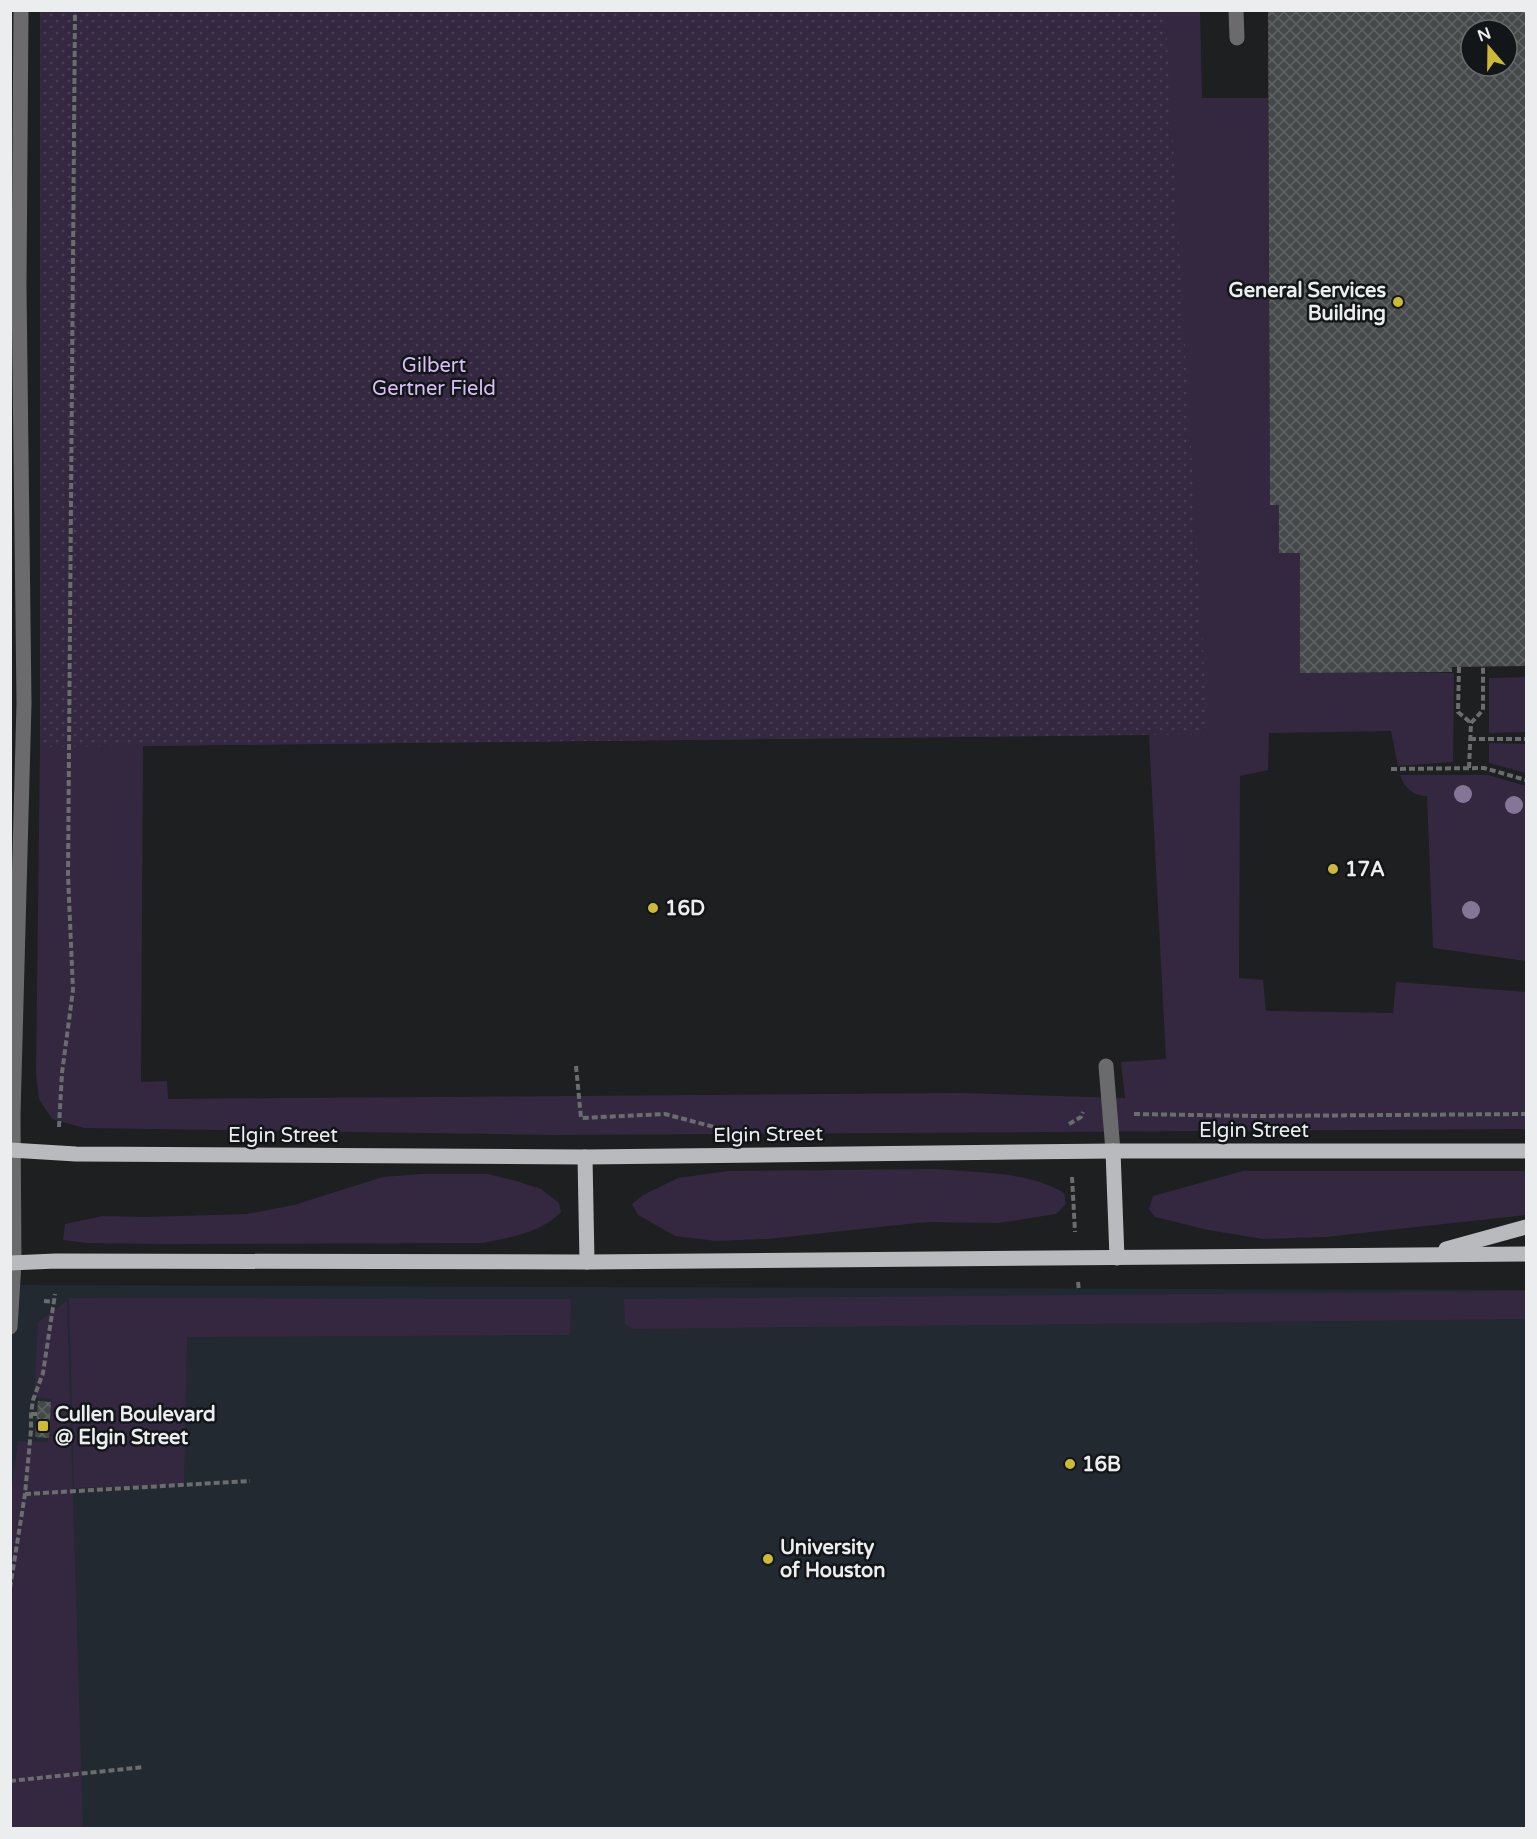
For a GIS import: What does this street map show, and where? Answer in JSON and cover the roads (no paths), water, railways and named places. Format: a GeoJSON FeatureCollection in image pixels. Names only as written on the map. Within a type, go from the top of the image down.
{"type":"FeatureCollection","features":[{"type":"Feature","properties":{"kind":"main road","name":"Elgin Street"},"geometry":{"type":"LineString","coordinates":[[12,1150],[88,1154],[585,1157],[1070,1152],[1527,1151]]}},
{"type":"Feature","properties":{"kind":"main road"},"geometry":{"type":"LineString","coordinates":[[1113,1152],[1117,1258]]}},
{"type":"Feature","properties":{"kind":"main road"},"geometry":{"type":"LineString","coordinates":[[585,1157],[587,1262]]}},
{"type":"Feature","properties":{"kind":"main road"},"geometry":{"type":"LineString","coordinates":[[1429,1254],[1527,1227]]}},
{"type":"Feature","properties":{"kind":"main road"},"geometry":{"type":"LineString","coordinates":[[12,1263],[56,1261],[587,1262],[1527,1254]]}},
{"type":"Feature","properties":{"kind":"street"},"geometry":{"type":"LineString","coordinates":[[10,1327],[17,703],[15,286],[21,10]]}},
{"type":"Feature","properties":{"kind":"street"},"geometry":{"type":"LineString","coordinates":[[1236,10],[1237,38]]}},
{"type":"Feature","properties":{"kind":"street"},"geometry":{"type":"LineString","coordinates":[[1106,1066],[1113,1152]]}},
{"type":"Feature","properties":{"kind":"place","name":"General Services Building"},"geometry":{"type":"Point","coordinates":[1398,302]}},
{"type":"Feature","properties":{"kind":"place","name":"17A"},"geometry":{"type":"Point","coordinates":[1333,869]}},
{"type":"Feature","properties":{"kind":"place","name":"16D"},"geometry":{"type":"Point","coordinates":[653,908]}},
{"type":"Feature","properties":{"kind":"place","name":"Cullen Boulevard @ Elgin Street"},"geometry":{"type":"Point","coordinates":[43,1426]}},
{"type":"Feature","properties":{"kind":"place","name":"16B"},"geometry":{"type":"Point","coordinates":[1070,1464]}},
{"type":"Feature","properties":{"kind":"place","name":"University of Houston"},"geometry":{"type":"Point","coordinates":[768,1559]}},
{"type":"Feature","properties":{"kind":"park label","name":"Gilbert Gertner Field"},"geometry":{"type":"Point","coordinates":[434,376]}}]}
